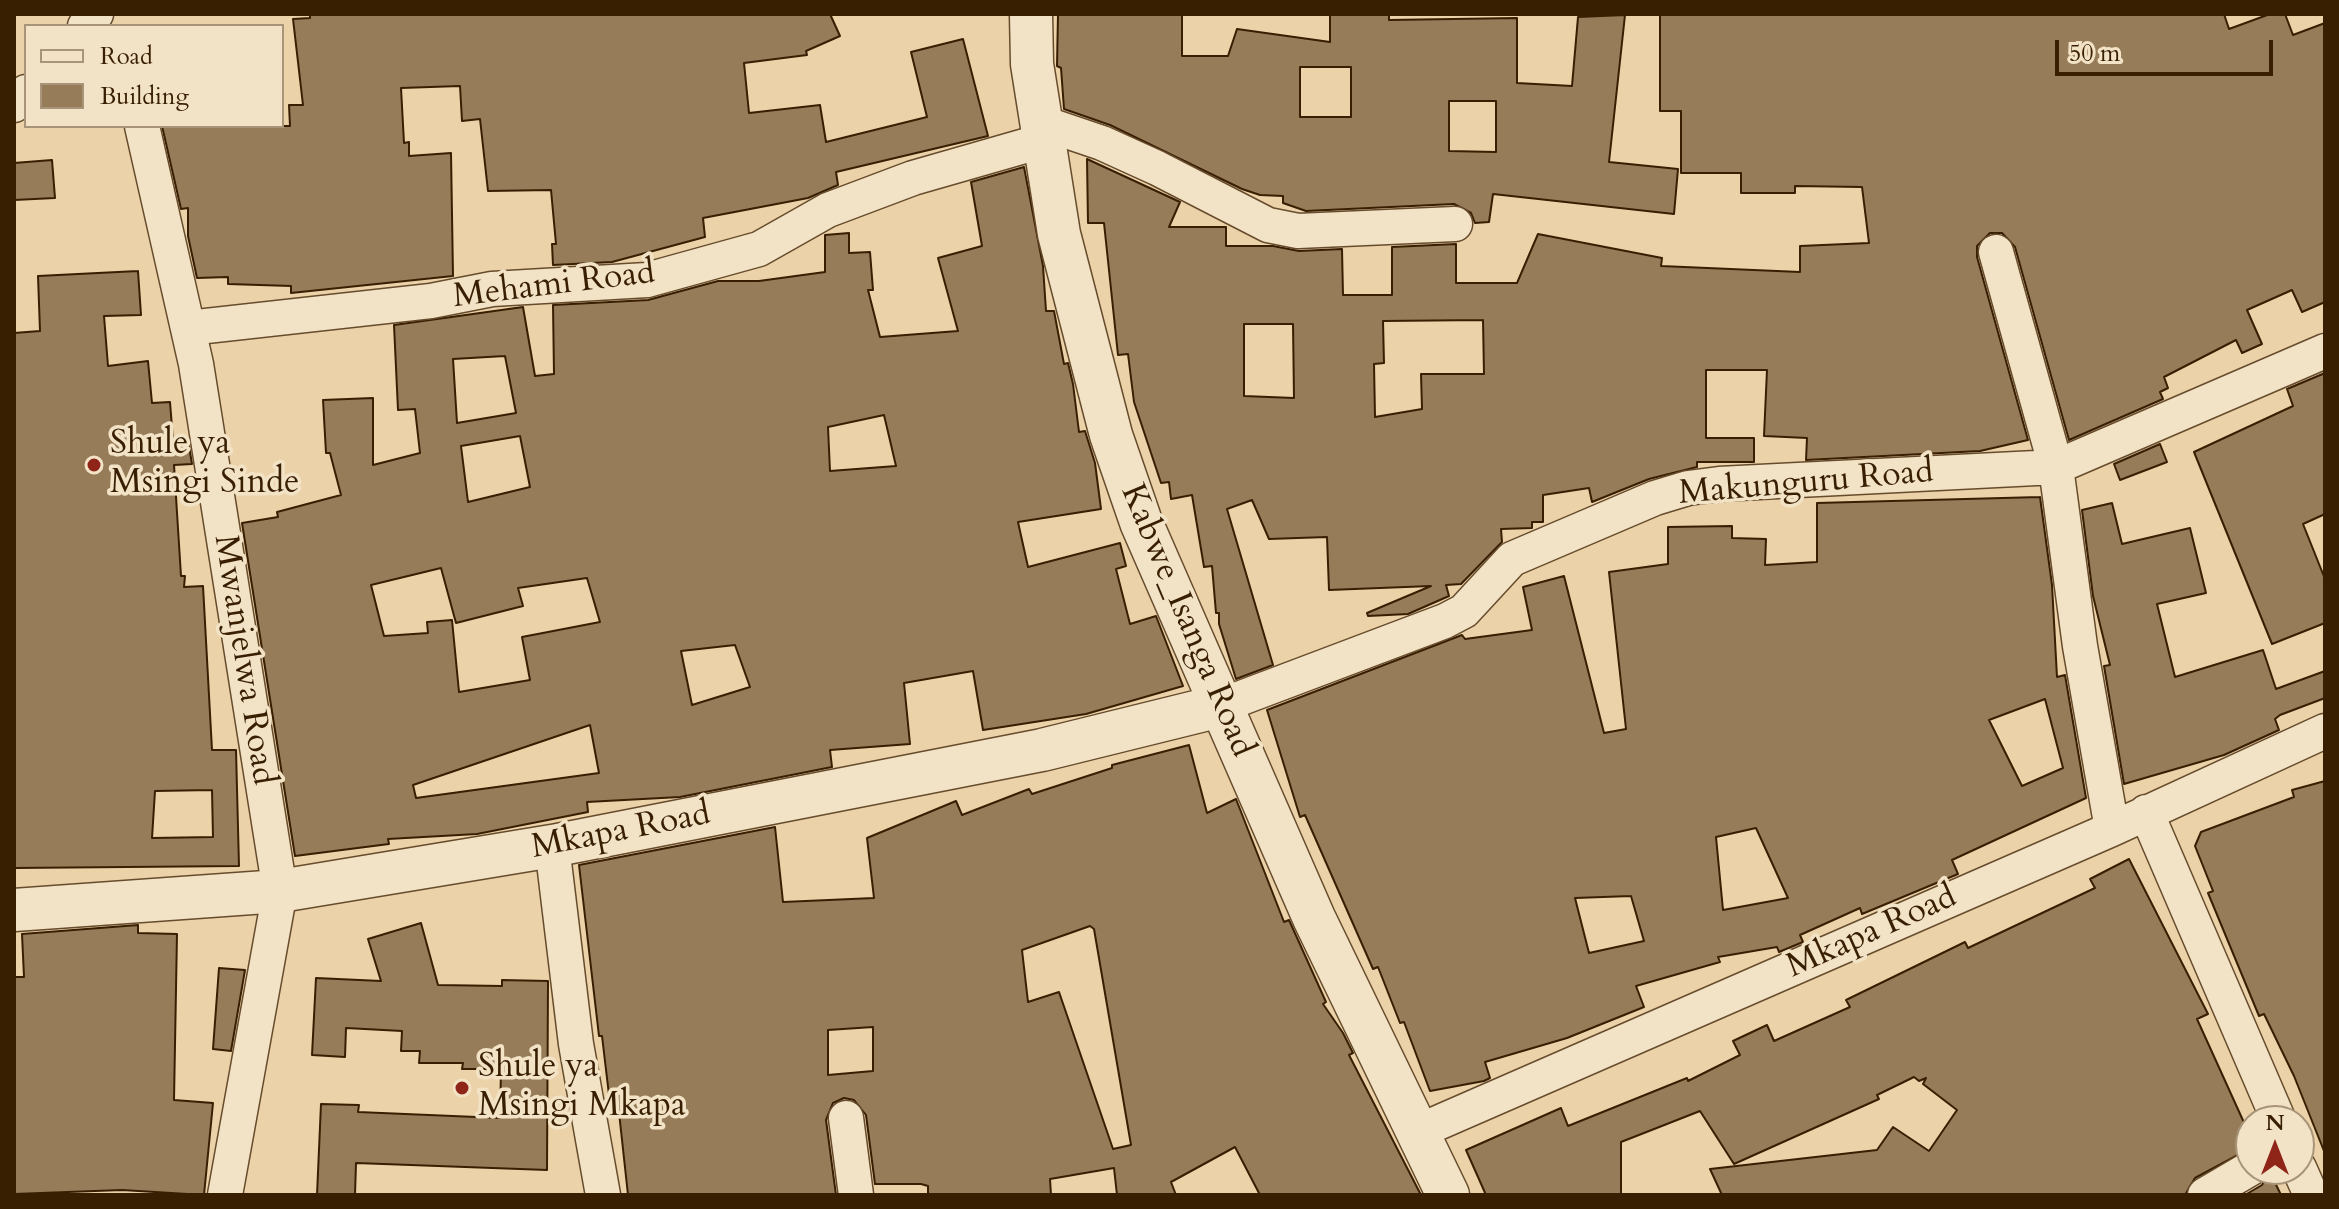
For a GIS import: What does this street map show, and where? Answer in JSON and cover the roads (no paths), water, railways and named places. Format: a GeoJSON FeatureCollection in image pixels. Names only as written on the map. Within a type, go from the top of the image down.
{"type":"FeatureCollection","features":[{"type":"Feature","properties":{"kind":"street","name":"Kabwe_Isanga Road"},"geometry":{"type":"LineString","coordinates":[[1031,14],[1032,64],[1041,132],[1062,248],[1111,435],[1141,522],[1314,918],[1448,1195]]}},
{"type":"Feature","properties":{"kind":"street","name":"Mwanjelwa Road"},"geometry":{"type":"LineString","coordinates":[[142,128],[188,328],[280,891],[225,1195]]}},
{"type":"Feature","properties":{"kind":"street"},"geometry":{"type":"LineString","coordinates":[[1041,132],[1102,143],[1268,225],[1298,231],[1455,224]]}},
{"type":"Feature","properties":{"kind":"street","name":"Mehami Road"},"geometry":{"type":"LineString","coordinates":[[188,328],[431,301],[492,289],[647,280],[759,249],[828,210],[1041,132]]}},
{"type":"Feature","properties":{"kind":"street"},"geometry":{"type":"LineString","coordinates":[[1996,252],[2056,467],[2080,646],[2112,829]]}},
{"type":"Feature","properties":{"kind":"street","name":"Makunguru Road"},"geometry":{"type":"LineString","coordinates":[[1220,706],[1445,621],[1464,611],[1512,559],[1530,549],[1688,488],[2056,467],[2325,351]]}},
{"type":"Feature","properties":{"kind":"street","name":"Mkapa Road"},"geometry":{"type":"LineString","coordinates":[[14,910],[280,891],[552,846],[1042,750],[1220,706]]}},
{"type":"Feature","properties":{"kind":"street","name":"Mkapa Road"},"geometry":{"type":"LineString","coordinates":[[1417,1132],[2112,829],[2325,731]]}},
{"type":"Feature","properties":{"kind":"street"},"geometry":{"type":"LineString","coordinates":[[2146,812],[2272,1105]]}},
{"type":"Feature","properties":{"kind":"street"},"geometry":{"type":"LineString","coordinates":[[552,846],[576,1044],[603,1195]]}},
{"type":"Feature","properties":{"kind":"street"},"geometry":{"type":"LineString","coordinates":[[846,1118],[856,1195]]}},
{"type":"Feature","properties":{"kind":"street"},"geometry":{"type":"LineString","coordinates":[[2205,1195],[2235,1177]]}},
{"type":"Feature","properties":{"kind":"place","name":"Shule ya Msingi Sinde"},"geometry":{"type":"Point","coordinates":[94,465]}},
{"type":"Feature","properties":{"kind":"place","name":"Shule ya Msingi Mkapa"},"geometry":{"type":"Point","coordinates":[462,1088]}}]}
